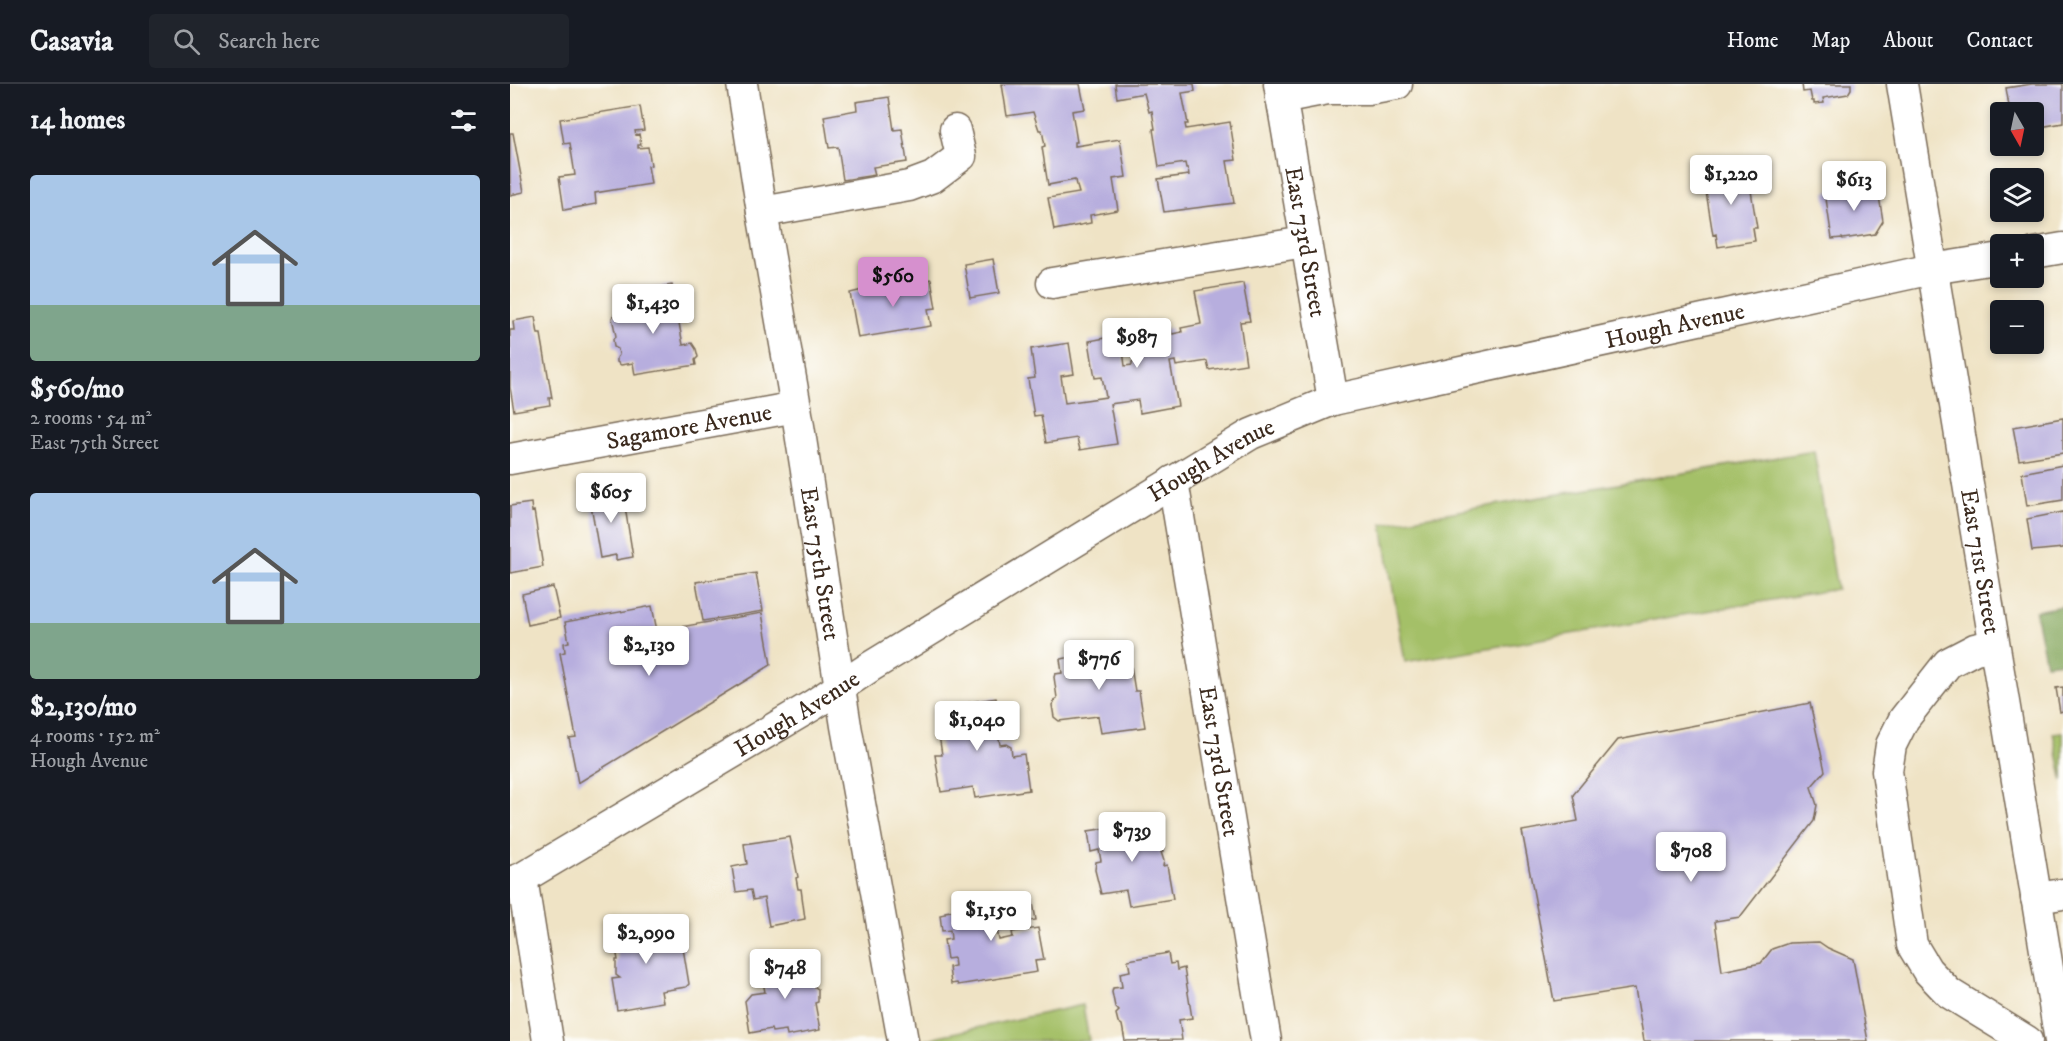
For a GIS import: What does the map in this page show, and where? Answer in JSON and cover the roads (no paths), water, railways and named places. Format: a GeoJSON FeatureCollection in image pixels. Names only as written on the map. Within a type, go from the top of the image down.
{"type":"FeatureCollection","features":[{"type":"Feature","properties":{"kind":"street","name":"East 75th Street"},"geometry":{"type":"LineString","coordinates":[[742,84],[840,687],[903,1041]]}},
{"type":"Feature","properties":{"kind":"street","name":"East 71st Street"},"geometry":{"type":"LineString","coordinates":[[1902,84],[1994,645],[2049,896],[2060,1041]]}},
{"type":"Feature","properties":{"kind":"street"},"geometry":{"type":"LineString","coordinates":[[1280,91],[1382,85]]}},
{"type":"Feature","properties":{"kind":"street","name":"East 73rd Street"},"geometry":{"type":"LineString","coordinates":[[1280,91],[1333,400]]}},
{"type":"Feature","properties":{"kind":"street"},"geometry":{"type":"LineString","coordinates":[[762,212],[909,186],[933,177],[961,156],[955,130]]}},
{"type":"Feature","properties":{"kind":"street"},"geometry":{"type":"LineString","coordinates":[[1052,283],[1305,242]]}},
{"type":"Feature","properties":{"kind":"street"},"geometry":{"type":"LineString","coordinates":[[2044,251],[2063,248]]}},
{"type":"Feature","properties":{"kind":"street","name":"Hough Avenue"},"geometry":{"type":"LineString","coordinates":[[516,880],[840,687],[1251,434],[1333,400],[1932,269],[1990,260]]}},
{"type":"Feature","properties":{"kind":"street","name":"Sagamore Avenue"},"geometry":{"type":"LineString","coordinates":[[510,459],[796,407]]}},
{"type":"Feature","properties":{"kind":"street","name":"East 73rd Street"},"geometry":{"type":"LineString","coordinates":[[1173,481],[1266,1041]]}},
{"type":"Feature","properties":{"kind":"street"},"geometry":{"type":"LineString","coordinates":[[1994,645],[1975,649],[1948,663],[1904,719],[1891,745],[1887,771],[1912,945],[1927,970],[1950,993],[2027,1041]]}},
{"type":"Feature","properties":{"kind":"street"},"geometry":{"type":"LineString","coordinates":[[516,880],[548,1041]]}}]}
